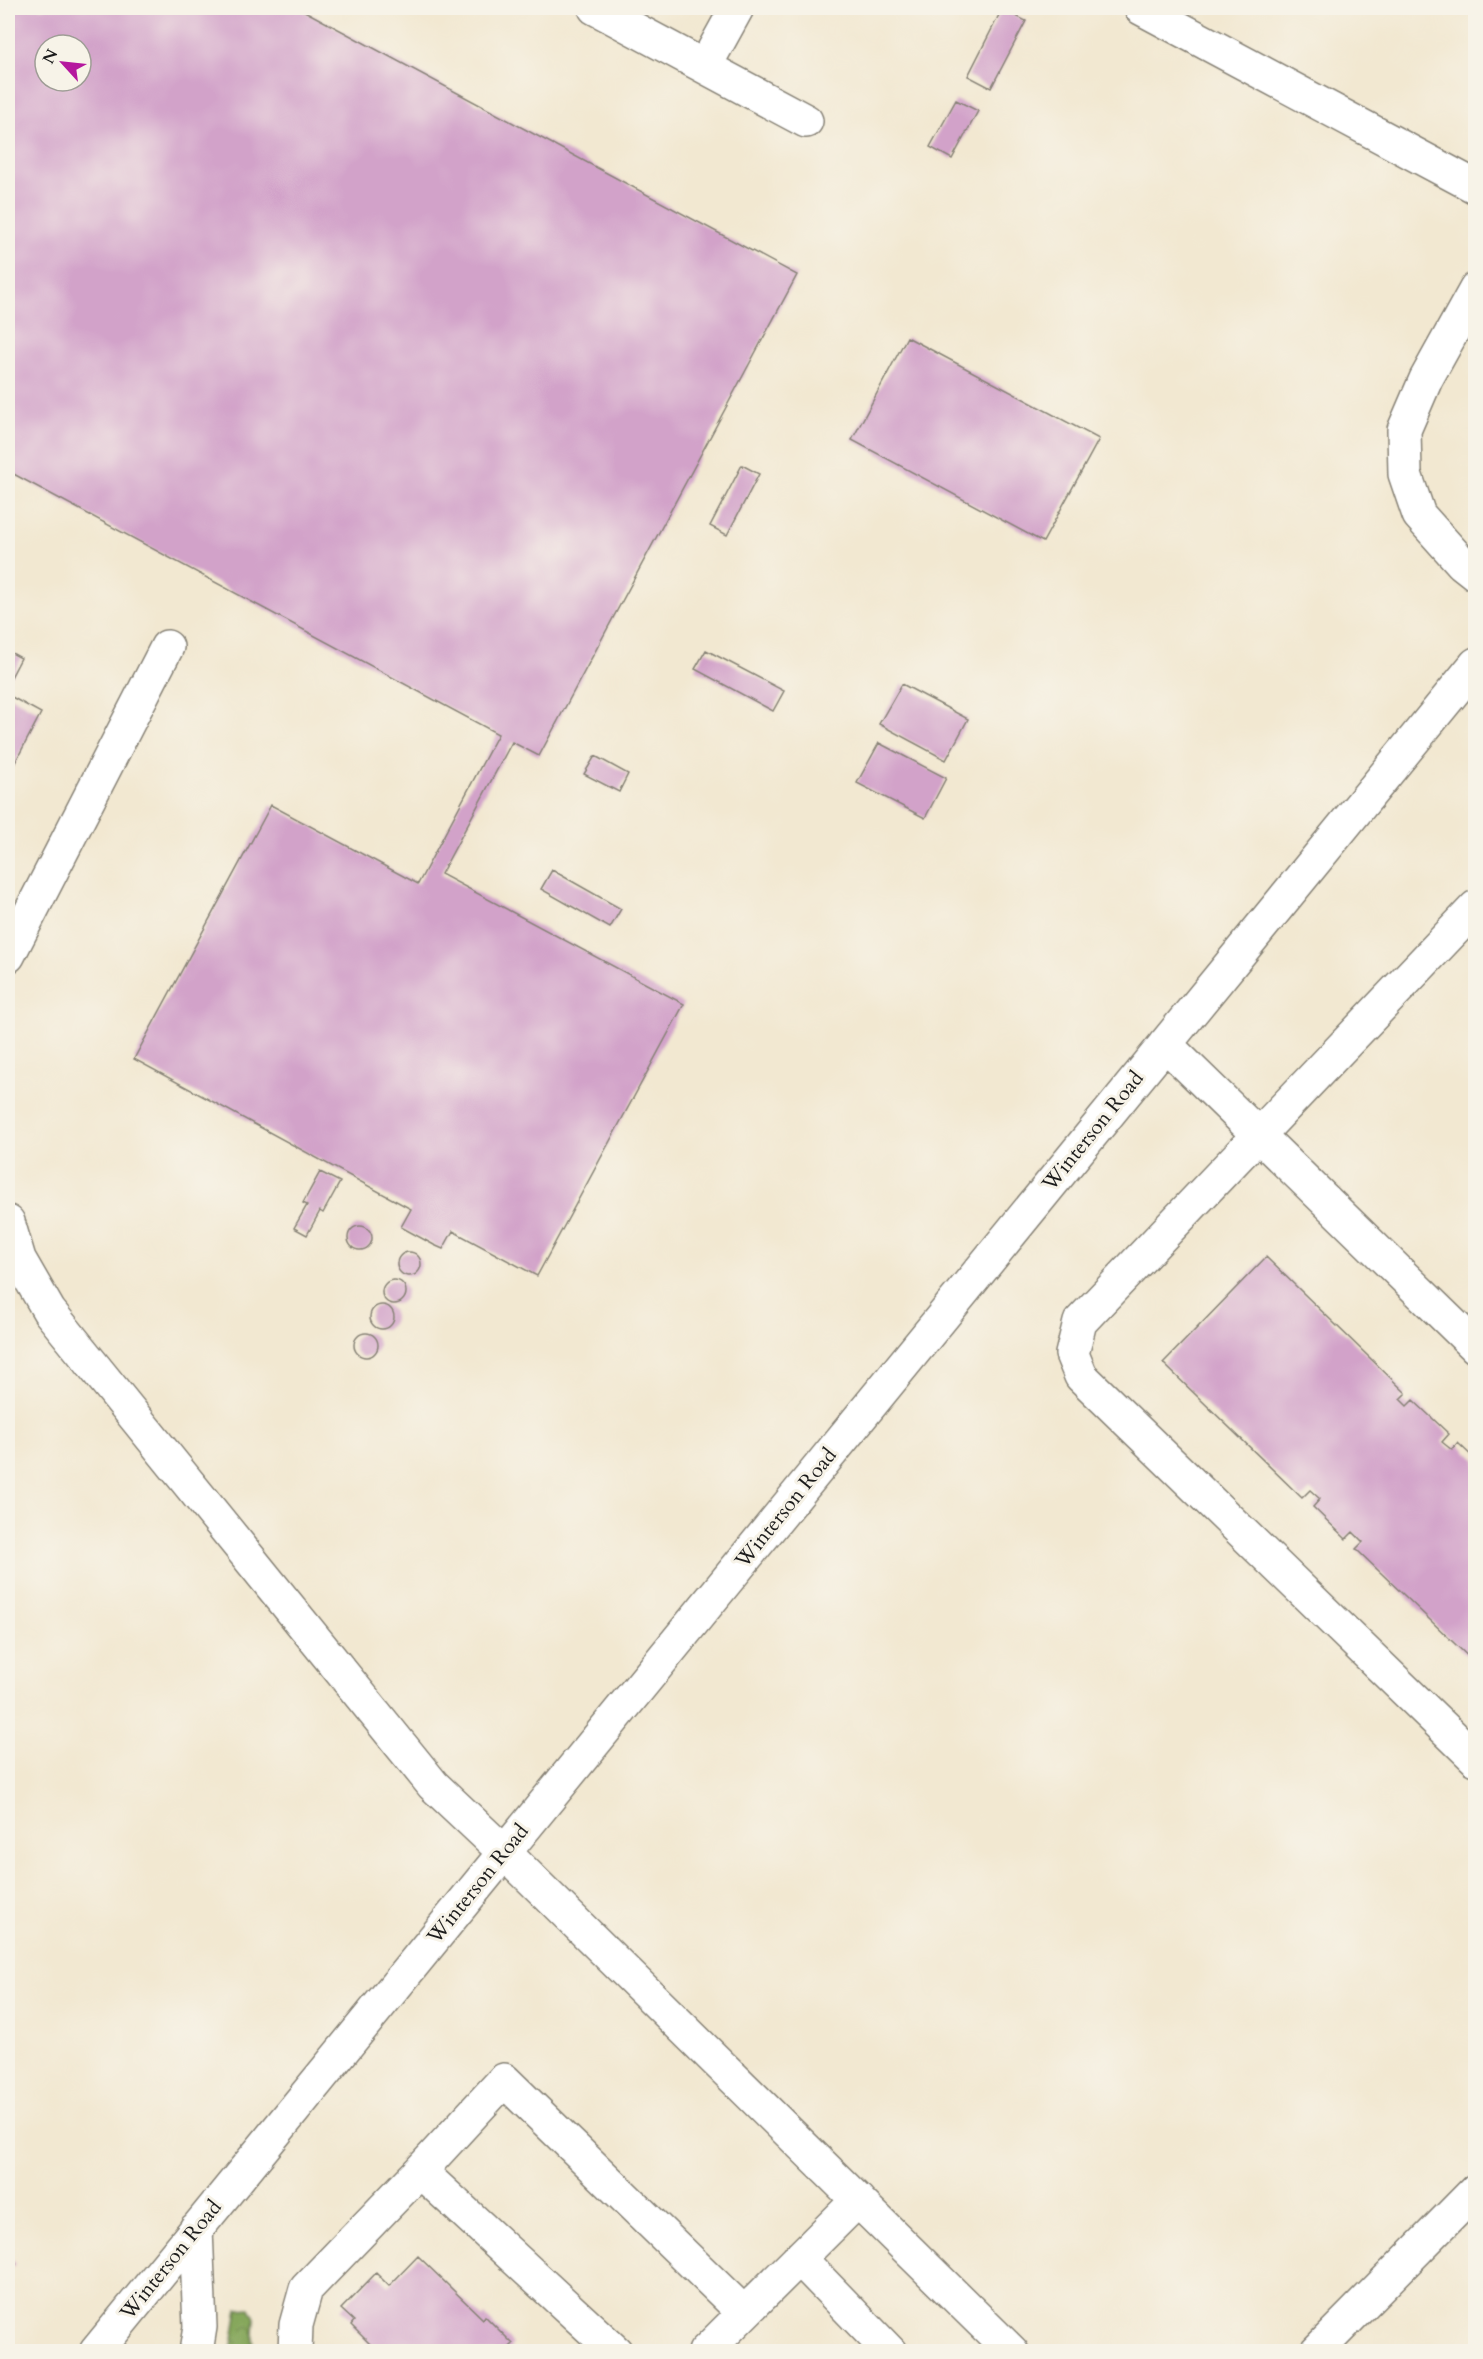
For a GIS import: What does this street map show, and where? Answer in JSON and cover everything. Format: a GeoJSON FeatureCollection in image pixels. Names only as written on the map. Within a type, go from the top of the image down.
{"type":"FeatureCollection","features":[{"type":"Feature","properties":{"kind":"street"},"geometry":{"type":"LineString","coordinates":[[595,8],[806,121]]}},
{"type":"Feature","properties":{"kind":"street"},"geometry":{"type":"LineString","coordinates":[[705,66],[737,8]]}},
{"type":"Feature","properties":{"kind":"street"},"geometry":{"type":"LineString","coordinates":[[1141,8],[1476,187]]}},
{"type":"Feature","properties":{"kind":"street"},"geometry":{"type":"LineString","coordinates":[[1476,289],[1426,379],[1404,430],[1405,474],[1419,514],[1461,563],[1476,574]]}},
{"type":"Feature","properties":{"kind":"street"},"geometry":{"type":"LineString","coordinates":[[8,956],[167,647]]}},
{"type":"Feature","properties":{"kind":"street","name":"Winterson Road"},"geometry":{"type":"LineString","coordinates":[[96,2352],[1476,664]]}},
{"type":"Feature","properties":{"kind":"street"},"geometry":{"type":"LineString","coordinates":[[1476,907],[1080,1322],[1072,1354],[1082,1376],[1476,1759]]}},
{"type":"Feature","properties":{"kind":"street"},"geometry":{"type":"LineString","coordinates":[[1165,1044],[1476,1347]]}},
{"type":"Feature","properties":{"kind":"street"},"geometry":{"type":"LineString","coordinates":[[8,1222],[19,1259],[49,1311],[433,1785],[504,1852],[1012,2352]]}},
{"type":"Feature","properties":{"kind":"street"},"geometry":{"type":"LineString","coordinates":[[295,2352],[296,2325],[306,2289],[504,2080],[744,2313]]}},
{"type":"Feature","properties":{"kind":"street"},"geometry":{"type":"LineString","coordinates":[[420,2171],[616,2352]]}},
{"type":"Feature","properties":{"kind":"street"},"geometry":{"type":"LineString","coordinates":[[1316,2352],[1476,2190]]}},
{"type":"Feature","properties":{"kind":"street"},"geometry":{"type":"LineString","coordinates":[[705,2352],[858,2200]]}},
{"type":"Feature","properties":{"kind":"street"},"geometry":{"type":"LineString","coordinates":[[196,2229],[200,2327],[196,2352]]}},
{"type":"Feature","properties":{"kind":"street"},"geometry":{"type":"LineString","coordinates":[[799,2258],[890,2352]]}},
{"type":"Feature","properties":{"kind":"green space"},"geometry":{"type":"Polygon","coordinates":[[[250,2308],[255,2318],[253,2351],[231,2351],[238,2309],[250,2308]]]}},
{"type":"Feature","properties":{"kind":"building"},"geometry":{"type":"Polygon","coordinates":[[[8,8],[299,8],[797,275],[539,756],[512,742],[441,874],[684,1004],[537,1276],[453,1231],[443,1249],[434,1245],[401,1227],[411,1209],[134,1059],[271,805],[418,884],[498,734],[8,471],[8,8]]]}},
{"type":"Feature","properties":{"kind":"building"},"geometry":{"type":"Polygon","coordinates":[[[1002,9],[1026,21],[991,88],[968,76],[1002,9]]]}},
{"type":"Feature","properties":{"kind":"building"},"geometry":{"type":"Polygon","coordinates":[[[956,100],[978,111],[952,159],[930,147],[956,100]]]}},
{"type":"Feature","properties":{"kind":"building"},"geometry":{"type":"Polygon","coordinates":[[[907,337],[1099,439],[1043,542],[852,440],[907,337]]]}},
{"type":"Feature","properties":{"kind":"building"},"geometry":{"type":"Polygon","coordinates":[[[742,465],[759,474],[727,535],[710,526],[742,465]]]}},
{"type":"Feature","properties":{"kind":"building"},"geometry":{"type":"Polygon","coordinates":[[[706,650],[784,691],[773,711],[695,669],[706,650]]]}},
{"type":"Feature","properties":{"kind":"building"},"geometry":{"type":"Polygon","coordinates":[[[8,651],[21,658],[8,683],[8,651]]]}},
{"type":"Feature","properties":{"kind":"building"},"geometry":{"type":"Polygon","coordinates":[[[902,684],[968,719],[946,760],[879,724],[902,684]]]}},
{"type":"Feature","properties":{"kind":"building"},"geometry":{"type":"Polygon","coordinates":[[[8,695],[41,713],[8,776],[8,695]]]}},
{"type":"Feature","properties":{"kind":"building"},"geometry":{"type":"Polygon","coordinates":[[[879,743],[946,778],[925,818],[857,783],[879,743]]]}},
{"type":"Feature","properties":{"kind":"building"},"geometry":{"type":"Polygon","coordinates":[[[595,756],[628,774],[619,792],[584,774],[595,756]]]}},
{"type":"Feature","properties":{"kind":"building"},"geometry":{"type":"Polygon","coordinates":[[[552,870],[621,909],[610,928],[541,889],[552,870]]]}},
{"type":"Feature","properties":{"kind":"building"},"geometry":{"type":"Polygon","coordinates":[[[320,1172],[340,1182],[323,1213],[320,1211],[307,1235],[294,1228],[307,1205],[303,1203],[320,1172]]]}},
{"type":"Feature","properties":{"kind":"building"},"geometry":{"type":"Polygon","coordinates":[[[360,1226],[369,1229],[372,1238],[369,1247],[360,1250],[351,1247],[348,1238],[351,1229],[360,1226]]]}},
{"type":"Feature","properties":{"kind":"building"},"geometry":{"type":"Polygon","coordinates":[[[409,1252],[418,1255],[421,1264],[418,1273],[409,1276],[400,1273],[397,1264],[400,1255],[409,1252]]]}},
{"type":"Feature","properties":{"kind":"building"},"geometry":{"type":"Polygon","coordinates":[[[1266,1257],[1406,1393],[1400,1399],[1407,1406],[1413,1400],[1449,1434],[1442,1442],[1452,1450],[1458,1443],[1476,1460],[1476,1664],[1356,1549],[1363,1542],[1353,1532],[1346,1539],[1313,1507],[1320,1499],[1310,1490],[1302,1498],[1163,1363],[1266,1257]]]}},
{"type":"Feature","properties":{"kind":"building"},"geometry":{"type":"Polygon","coordinates":[[[394,1280],[403,1283],[406,1292],[403,1301],[394,1304],[385,1301],[382,1292],[385,1283],[394,1280]]]}},
{"type":"Feature","properties":{"kind":"building"},"geometry":{"type":"Polygon","coordinates":[[[382,1305],[391,1308],[394,1317],[391,1326],[382,1329],[373,1326],[370,1317],[373,1308],[382,1305]]]}},
{"type":"Feature","properties":{"kind":"building"},"geometry":{"type":"Polygon","coordinates":[[[366,1333],[375,1336],[378,1345],[375,1354],[366,1357],[357,1354],[354,1345],[357,1336],[366,1333]]]}},
{"type":"Feature","properties":{"kind":"building"},"geometry":{"type":"Polygon","coordinates":[[[8,2256],[16,2264],[8,2272],[8,2256]]]}},
{"type":"Feature","properties":{"kind":"building"},"geometry":{"type":"Polygon","coordinates":[[[418,2256],[483,2319],[485,2316],[513,2344],[510,2347],[515,2352],[378,2352],[351,2325],[354,2321],[341,2309],[376,2273],[389,2286],[418,2256]]]}}]}
